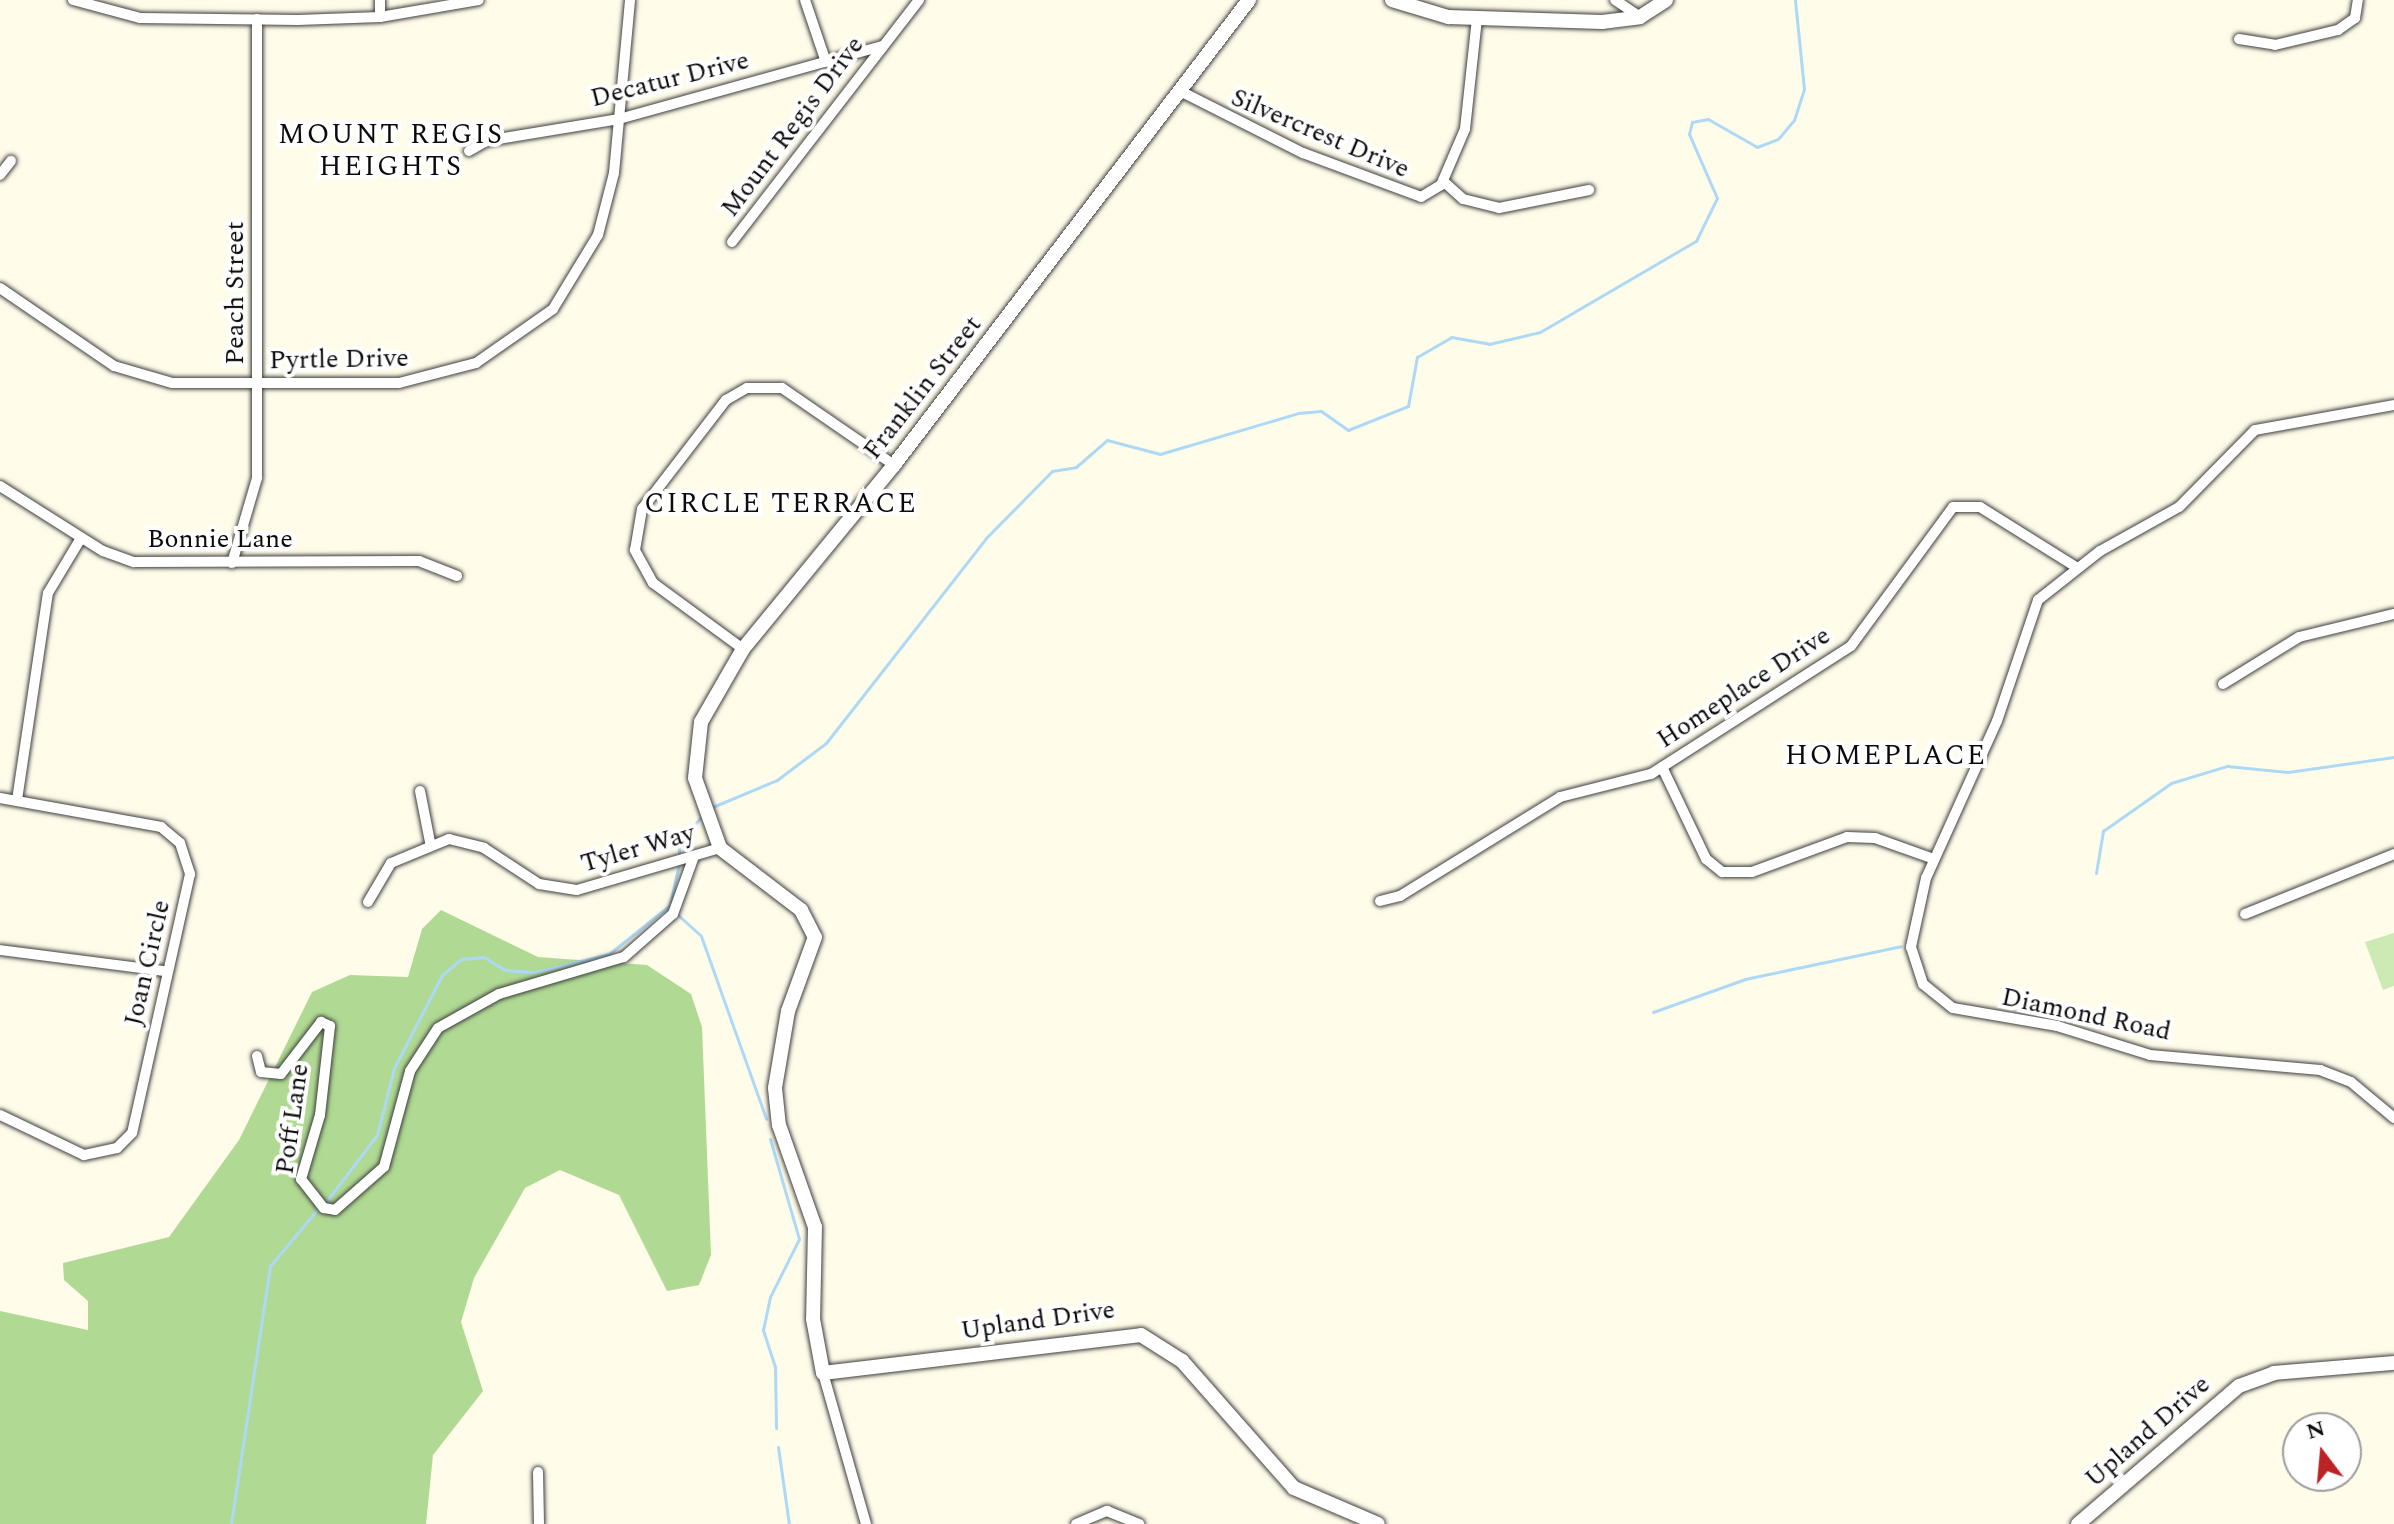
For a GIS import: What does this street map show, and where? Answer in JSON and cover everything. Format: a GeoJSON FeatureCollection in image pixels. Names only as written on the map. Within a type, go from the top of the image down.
{"type":"FeatureCollection","features":[{"type":"Feature","properties":{"kind":"street"},"geometry":{"type":"LineString","coordinates":[[73,0],[140,18],[257,19],[380,17],[479,0]]}},
{"type":"Feature","properties":{"kind":"street"},"geometry":{"type":"LineString","coordinates":[[380,0],[380,17]]}},
{"type":"Feature","properties":{"kind":"street","name":"Pyrtle Drive"},"geometry":{"type":"LineString","coordinates":[[0,288],[132,374],[172,383],[423,380],[476,363],[524,334],[567,291],[598,235],[619,119],[630,0]]}},
{"type":"Feature","properties":{"kind":"street"},"geometry":{"type":"LineString","coordinates":[[805,0],[826,62]]}},
{"type":"Feature","properties":{"kind":"street","name":"Mount Regis Drive"},"geometry":{"type":"LineString","coordinates":[[732,242],[919,0]]}},
{"type":"Feature","properties":{"kind":"street","name":"Franklin Street"},"geometry":{"type":"LineString","coordinates":[[866,1524],[823,1373],[813,1319],[815,1227],[779,1125],[775,1088],[788,1011],[815,937],[801,910],[720,848],[704,819],[698,798],[701,722],[743,649],[894,465],[1249,0]]}},
{"type":"Feature","properties":{"kind":"street"},"geometry":{"type":"LineString","coordinates":[[1392,0],[1477,18],[1640,17],[1666,0]]}},
{"type":"Feature","properties":{"kind":"street"},"geometry":{"type":"LineString","coordinates":[[1615,0],[1640,17]]}},
{"type":"Feature","properties":{"kind":"street"},"geometry":{"type":"LineString","coordinates":[[2239,39],[2275,45],[2338,30],[2355,18],[2358,0]]}},
{"type":"Feature","properties":{"kind":"street","name":"Silvercrest Drive"},"geometry":{"type":"LineString","coordinates":[[1180,91],[1407,196],[1428,195],[1443,181],[1470,108],[1477,18]]}},
{"type":"Feature","properties":{"kind":"street","name":"Peach Street"},"geometry":{"type":"LineString","coordinates":[[232,563],[256,494],[257,19]]}},
{"type":"Feature","properties":{"kind":"street","name":"Decatur Drive"},"geometry":{"type":"LineString","coordinates":[[469,151],[486,141],[619,119],[882,46]]}},
{"type":"Feature","properties":{"kind":"street"},"geometry":{"type":"LineString","coordinates":[[0,175],[11,161]]}},
{"type":"Feature","properties":{"kind":"street","name":"Silvercrest Drive"},"geometry":{"type":"LineString","coordinates":[[1443,181],[1463,199],[1499,208],[1589,190]]}},
{"type":"Feature","properties":{"kind":"street"},"geometry":{"type":"LineString","coordinates":[[743,649],[653,583],[635,550],[642,509],[726,400],[747,388],[782,388],[894,465]]}},
{"type":"Feature","properties":{"kind":"street","name":"Diamond Road"},"geometry":{"type":"LineString","coordinates":[[2394,405],[2255,430],[2174,511],[2076,567],[2030,612],[2001,710],[1934,859],[1911,947],[1916,973],[1941,1002],[2150,1055],[2320,1070],[2351,1082],[2394,1118]]}},
{"type":"Feature","properties":{"kind":"street","name":"Bonnie Lane"},"geometry":{"type":"LineString","coordinates":[[0,486],[81,538],[134,562],[419,561],[457,576]]}},
{"type":"Feature","properties":{"kind":"street","name":"Homeplace Drive"},"geometry":{"type":"LineString","coordinates":[[1380,901],[1400,896],[1560,797],[1662,767],[1860,639],[1953,507],[1980,507],[2076,567]]}},
{"type":"Feature","properties":{"kind":"street"},"geometry":{"type":"LineString","coordinates":[[17,800],[48,593],[81,538]]}},
{"type":"Feature","properties":{"kind":"street"},"geometry":{"type":"LineString","coordinates":[[2223,684],[2299,637],[2394,614]]}},
{"type":"Feature","properties":{"kind":"street"},"geometry":{"type":"LineString","coordinates":[[1662,767],[1706,859],[1722,872],[1752,872],[1847,837],[1875,838],[1934,859]]}},
{"type":"Feature","properties":{"kind":"street"},"geometry":{"type":"LineString","coordinates":[[420,791],[430,842]]}},
{"type":"Feature","properties":{"kind":"street","name":"Joan Circle"},"geometry":{"type":"LineString","coordinates":[[0,798],[143,820],[180,843],[189,886],[164,971],[139,1118],[124,1143],[84,1155],[0,1115]]}},
{"type":"Feature","properties":{"kind":"street","name":"Tyler Way"},"geometry":{"type":"LineString","coordinates":[[368,902],[391,863],[430,842],[466,841],[559,889],[689,860],[720,848]]}},
{"type":"Feature","properties":{"kind":"street"},"geometry":{"type":"LineString","coordinates":[[2245,914],[2394,854]]}},
{"type":"Feature","properties":{"kind":"street","name":"Poff Lane"},"geometry":{"type":"LineString","coordinates":[[257,1056],[261,1072],[281,1074],[321,1022],[330,1026],[320,1115],[301,1179],[324,1208],[335,1210],[384,1167],[410,1071],[438,1028],[499,994],[624,957],[673,914],[689,860]]}},
{"type":"Feature","properties":{"kind":"street"},"geometry":{"type":"LineString","coordinates":[[0,950],[164,971]]}},
{"type":"Feature","properties":{"kind":"street","name":"Upland Drive"},"geometry":{"type":"LineString","coordinates":[[823,1373],[1141,1335],[1182,1361],[1294,1488],[1378,1524]]}},
{"type":"Feature","properties":{"kind":"street","name":"Upland Drive"},"geometry":{"type":"LineString","coordinates":[[2078,1524],[2239,1386],[2274,1373],[2394,1363]]}},
{"type":"Feature","properties":{"kind":"street"},"geometry":{"type":"LineString","coordinates":[[538,1472],[539,1524]]}},
{"type":"Feature","properties":{"kind":"street"},"geometry":{"type":"LineString","coordinates":[[1076,1524],[1107,1511],[1139,1524]]}},
{"type":"Feature","properties":{"kind":"green space"},"geometry":{"type":"Polygon","coordinates":[[[441,910],[538,957],[647,965],[691,994],[702,1027],[711,1255],[699,1285],[667,1291],[619,1195],[560,1170],[525,1188],[474,1278],[461,1322],[483,1391],[433,1455],[426,1524],[0,1524],[0,1311],[88,1330],[88,1301],[64,1280],[63,1263],[169,1237],[239,1140],[312,992],[350,975],[408,977],[422,929],[441,910]]]}},
{"type":"Feature","properties":{"kind":"green space"},"geometry":{"type":"Polygon","coordinates":[[[2394,933],[2394,986],[2383,990],[2365,942],[2394,933]]]}},
{"type":"Feature","properties":{"kind":"waterway"},"geometry":{"type":"LineString","coordinates":[[710,808],[777,780],[826,743],[986,538],[1052,471],[1076,467],[1107,440],[1160,454],[1298,413],[1321,411],[1348,430],[1408,406],[1417,357],[1451,337],[1489,344],[1540,332],[1696,241],[1717,198],[1689,134],[1692,122],[1708,119],[1757,147],[1778,139],[1794,120],[1804,89],[1795,0]]}},
{"type":"Feature","properties":{"kind":"waterway"},"geometry":{"type":"LineString","coordinates":[[2096,873],[2103,831],[2171,783],[2227,766],[2288,772],[2394,757]]}},
{"type":"Feature","properties":{"kind":"waterway"},"geometry":{"type":"LineString","coordinates":[[679,856],[679,844],[704,813]]}},
{"type":"Feature","properties":{"kind":"waterway"},"geometry":{"type":"LineString","coordinates":[[325,1203],[377,1135],[394,1068],[442,975],[461,959],[484,957],[505,970],[536,972],[609,954],[670,905],[679,863]]}},
{"type":"Feature","properties":{"kind":"waterway"},"geometry":{"type":"LineString","coordinates":[[678,915],[701,936],[766,1119]]}},
{"type":"Feature","properties":{"kind":"waterway"},"geometry":{"type":"LineString","coordinates":[[1653,1012],[1745,979],[1901,946]]}},
{"type":"Feature","properties":{"kind":"waterway"},"geometry":{"type":"LineString","coordinates":[[770,1139],[799,1239],[770,1297],[763,1330],[775,1368],[776,1428]]}},
{"type":"Feature","properties":{"kind":"waterway"},"geometry":{"type":"LineString","coordinates":[[231,1524],[270,1266],[316,1211]]}},
{"type":"Feature","properties":{"kind":"waterway"},"geometry":{"type":"LineString","coordinates":[[778,1447],[789,1524]]}},
{"type":"Feature","properties":{"kind":"district","name":"MOUNT REGIS HEIGHTS"},"geometry":{"type":"Point","coordinates":[391,151]}},
{"type":"Feature","properties":{"kind":"district","name":"CIRCLE TERRACE"},"geometry":{"type":"Point","coordinates":[781,504]}},
{"type":"Feature","properties":{"kind":"district","name":"HOMEPLACE"},"geometry":{"type":"Point","coordinates":[1886,756]}}]}
